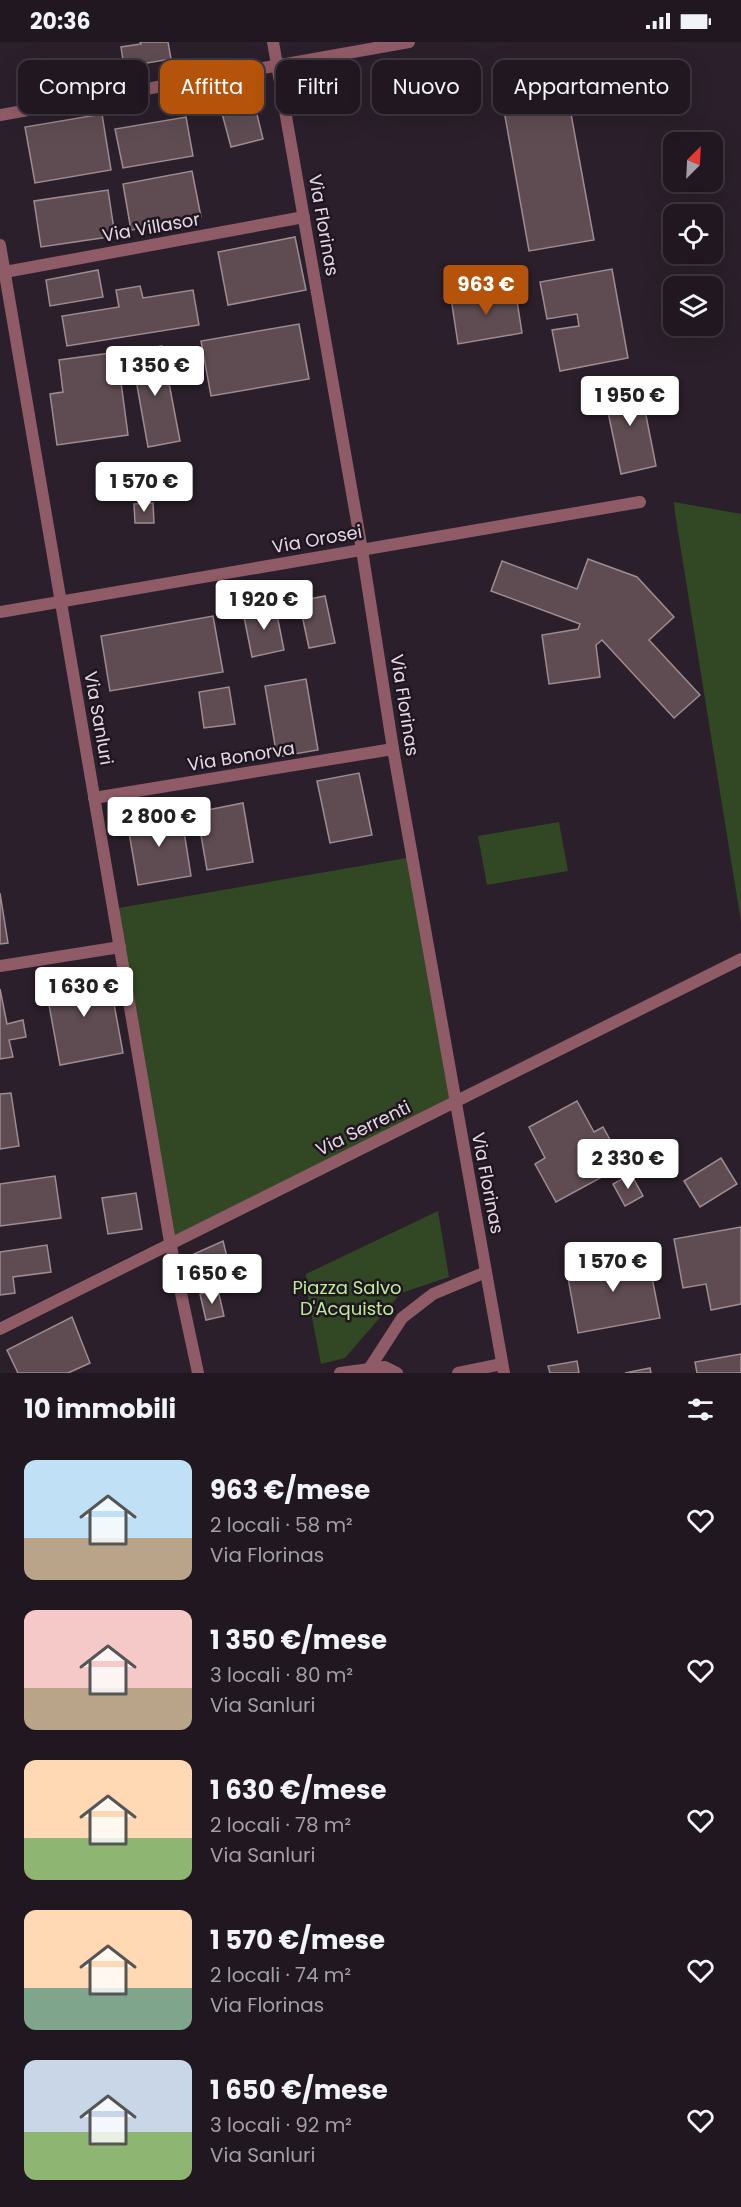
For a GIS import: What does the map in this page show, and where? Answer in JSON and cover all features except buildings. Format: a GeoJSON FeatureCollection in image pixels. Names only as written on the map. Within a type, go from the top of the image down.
{"type":"FeatureCollection","features":[{"type":"Feature","properties":{"kind":"street","name":"Via Florinas"},"geometry":{"type":"LineString","coordinates":[[273,42],[276,60]]}},
{"type":"Feature","properties":{"kind":"street"},"geometry":{"type":"LineString","coordinates":[[310,60],[409,42]]}},
{"type":"Feature","properties":{"kind":"street"},"geometry":{"type":"LineString","coordinates":[[0,115],[276,66]]}},
{"type":"Feature","properties":{"kind":"street","name":"Via Florinas"},"geometry":{"type":"LineString","coordinates":[[286,114],[362,550],[393,749],[503,1368]]}},
{"type":"Feature","properties":{"kind":"street","name":"Via Villasor"},"geometry":{"type":"LineString","coordinates":[[5,272],[304,217]]}},
{"type":"Feature","properties":{"kind":"street","name":"Via Sanluri"},"geometry":{"type":"LineString","coordinates":[[0,245],[170,1242],[198,1373]]}},
{"type":"Feature","properties":{"kind":"street","name":"Via Orosei"},"geometry":{"type":"LineString","coordinates":[[0,612],[640,502]]}},
{"type":"Feature","properties":{"kind":"street","name":"Via Bonorva"},"geometry":{"type":"LineString","coordinates":[[94,798],[393,749]]}},
{"type":"Feature","properties":{"kind":"street"},"geometry":{"type":"LineString","coordinates":[[0,966],[120,948]]}},
{"type":"Feature","properties":{"kind":"street","name":"Via Serrenti"},"geometry":{"type":"LineString","coordinates":[[0,1329],[170,1242],[455,1103],[741,959]]}},
{"type":"Feature","properties":{"kind":"street"},"geometry":{"type":"LineString","coordinates":[[369,1369],[402,1318],[433,1294],[486,1272]]}},
{"type":"Feature","properties":{"kind":"street"},"geometry":{"type":"LineString","coordinates":[[340,1373],[385,1367],[397,1373]]}},
{"type":"Feature","properties":{"kind":"street"},"geometry":{"type":"LineString","coordinates":[[458,1373],[503,1368]]}},
{"type":"Feature","properties":{"kind":"green space"},"geometry":{"type":"Polygon","coordinates":[[[674,502],[741,514],[741,922],[675,513],[674,502]]]}},
{"type":"Feature","properties":{"kind":"green space"},"geometry":{"type":"Polygon","coordinates":[[[559,822],[568,871],[487,885],[478,836],[559,822]]]}},
{"type":"Feature","properties":{"kind":"green space"},"geometry":{"type":"Polygon","coordinates":[[[412,857],[455,1103],[170,1242],[113,909],[412,857]]]}},
{"type":"Feature","properties":{"kind":"green space","name":"Piazza Salvo D'Acquisto"},"geometry":{"type":"Polygon","coordinates":[[[438,1211],[449,1277],[401,1293],[345,1358],[321,1364],[307,1292],[306,1274],[438,1211]]]}}]}
